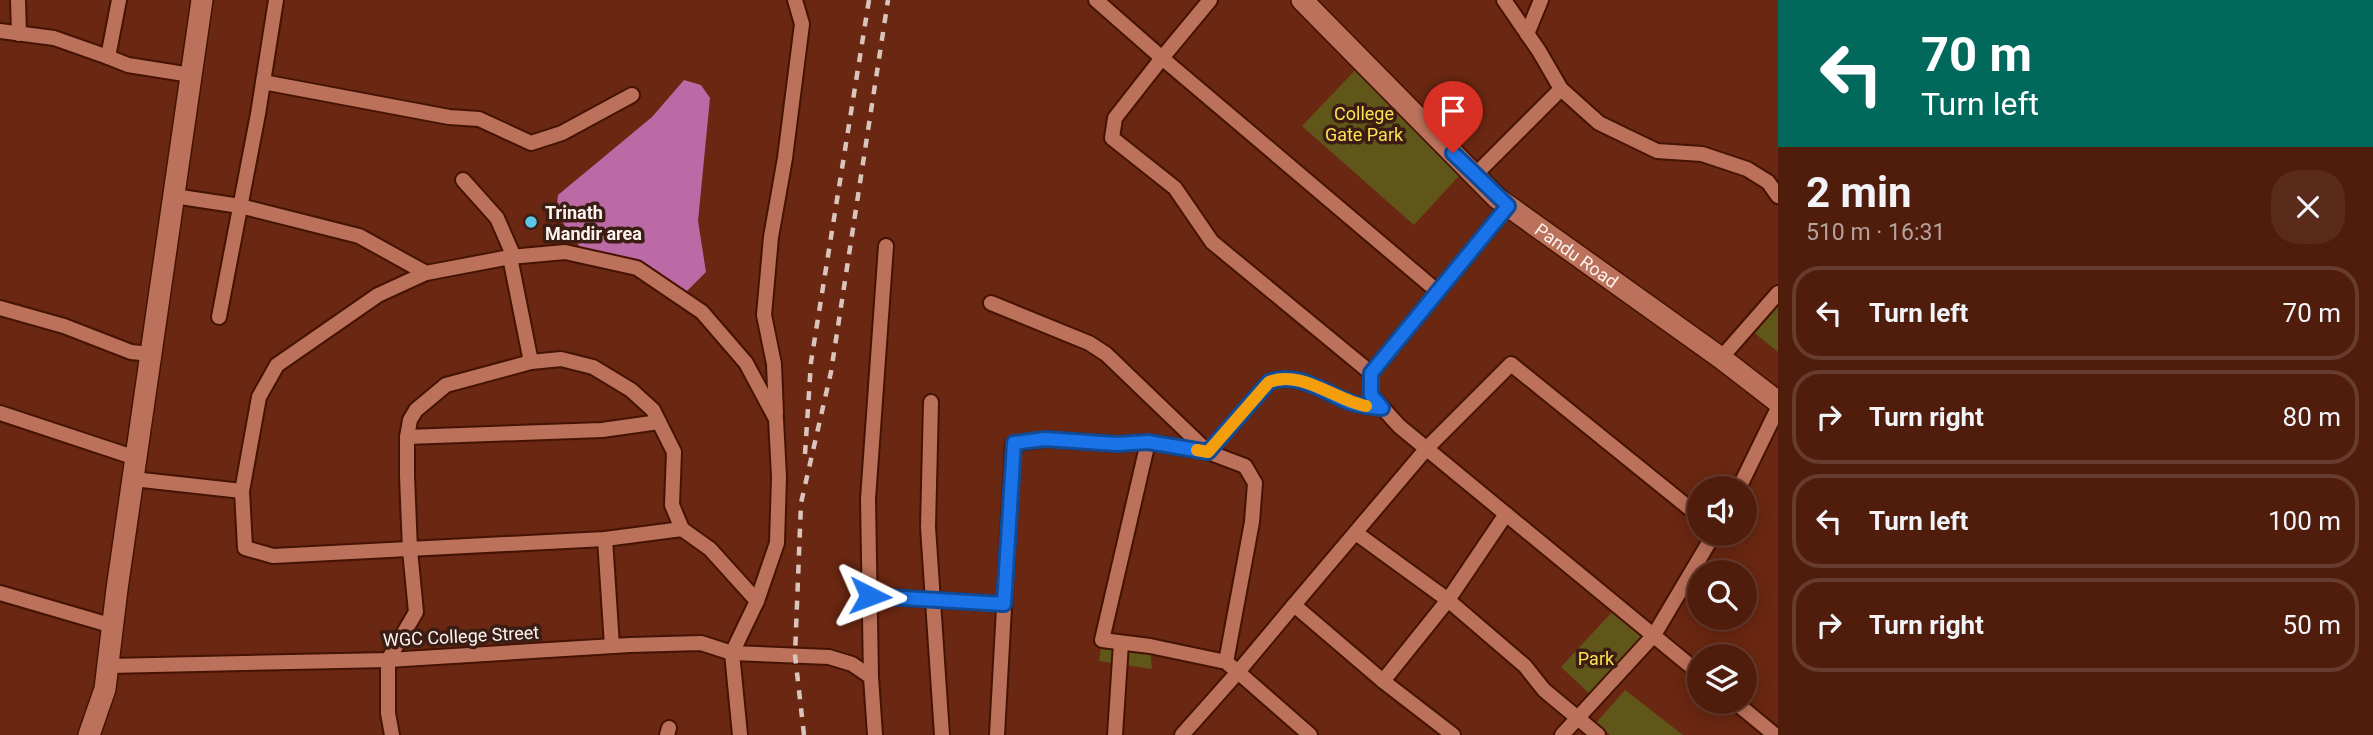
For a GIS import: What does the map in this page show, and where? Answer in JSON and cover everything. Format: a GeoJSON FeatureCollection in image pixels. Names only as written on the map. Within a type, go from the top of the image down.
{"type":"FeatureCollection","features":[{"type":"Feature","properties":{"kind":"street"},"geometry":{"type":"LineString","coordinates":[[18,0],[19,34]]}},
{"type":"Feature","properties":{"kind":"street"},"geometry":{"type":"LineString","coordinates":[[108,57],[119,0]]}},
{"type":"Feature","properties":{"kind":"street"},"geometry":{"type":"LineString","coordinates":[[89,735],[105,689],[202,0]]}},
{"type":"Feature","properties":{"kind":"street"},"geometry":{"type":"LineString","coordinates":[[219,317],[276,0]]}},
{"type":"Feature","properties":{"kind":"street"},"geometry":{"type":"LineString","coordinates":[[740,735],[732,653],[757,601],[777,543],[779,477],[774,364],[764,315],[771,237],[785,158],[802,24],[795,0]]}},
{"type":"Feature","properties":{"kind":"street"},"geometry":{"type":"LineString","coordinates":[[1096,0],[1437,291]]}},
{"type":"Feature","properties":{"kind":"street"},"geometry":{"type":"LineString","coordinates":[[1210,0],[1115,118],[1112,138],[1175,188],[1212,242],[1371,373]]}},
{"type":"Feature","properties":{"kind":"street","name":"Pandu Road"},"geometry":{"type":"LineString","coordinates":[[1302,0],[1508,206],[1721,358],[1778,402]]}},
{"type":"Feature","properties":{"kind":"street"},"geometry":{"type":"LineString","coordinates":[[1504,0],[1561,89],[1599,123],[1657,151],[1702,155],[1747,169],[1768,182],[1778,196]]}},
{"type":"Feature","properties":{"kind":"street"},"geometry":{"type":"LineString","coordinates":[[1527,34],[1541,0]]}},
{"type":"Feature","properties":{"kind":"street"},"geometry":{"type":"LineString","coordinates":[[0,32],[54,38],[128,65],[191,75]]}},
{"type":"Feature","properties":{"kind":"street"},"geometry":{"type":"LineString","coordinates":[[263,82],[449,117],[479,120],[531,143],[562,133],[632,95]]}},
{"type":"Feature","properties":{"kind":"street"},"geometry":{"type":"LineString","coordinates":[[1475,175],[1561,89]]}},
{"type":"Feature","properties":{"kind":"street"},"geometry":{"type":"LineString","coordinates":[[463,180],[497,218],[512,257],[531,362]]}},
{"type":"Feature","properties":{"kind":"street"},"geometry":{"type":"LineString","coordinates":[[174,196],[240,206],[359,236],[426,274]]}},
{"type":"Feature","properties":{"kind":"street"},"geometry":{"type":"LineString","coordinates":[[1508,206],[1371,373],[1371,395],[1399,426],[1687,663]]}},
{"type":"Feature","properties":{"kind":"street"},"geometry":{"type":"LineString","coordinates":[[875,735],[871,677],[868,499],[886,246]]}},
{"type":"Feature","properties":{"kind":"street"},"geometry":{"type":"LineString","coordinates":[[682,529],[605,539],[272,556],[245,548],[242,491],[259,397],[277,365],[378,295],[426,274],[512,257],[565,252],[637,268],[702,312],[746,363],[776,419]]}},
{"type":"Feature","properties":{"kind":"street"},"geometry":{"type":"LineString","coordinates":[[1721,358],[1778,293]]}},
{"type":"Feature","properties":{"kind":"street"},"geometry":{"type":"LineString","coordinates":[[991,303],[1089,343],[1106,354],[1208,452]]}},
{"type":"Feature","properties":{"kind":"street"},"geometry":{"type":"LineString","coordinates":[[0,308],[64,326],[131,352],[151,354]]}},
{"type":"Feature","properties":{"kind":"street"},"geometry":{"type":"LineString","coordinates":[[392,735],[388,713],[388,660],[416,612],[410,550],[407,437],[410,420],[416,410],[446,385],[531,362],[561,359],[593,367],[631,390],[653,410],[674,452],[673,505],[682,529],[710,549],[757,601]]}},
{"type":"Feature","properties":{"kind":"street"},"geometry":{"type":"LineString","coordinates":[[1182,735],[1427,448],[1511,364],[1687,506]]}},
{"type":"Feature","properties":{"kind":"street"},"geometry":{"type":"LineString","coordinates":[[1208,452],[1269,382],[1280,377],[1293,378],[1352,403],[1382,408]]}},
{"type":"Feature","properties":{"kind":"street"},"geometry":{"type":"LineString","coordinates":[[931,402],[928,527],[942,735]]}},
{"type":"Feature","properties":{"kind":"street"},"geometry":{"type":"LineString","coordinates":[[1745,476],[1778,408]]}},
{"type":"Feature","properties":{"kind":"street"},"geometry":{"type":"LineString","coordinates":[[0,413],[135,468],[242,491]]}},
{"type":"Feature","properties":{"kind":"street"},"geometry":{"type":"LineString","coordinates":[[407,437],[602,430],[659,422]]}},
{"type":"Feature","properties":{"kind":"street"},"geometry":{"type":"LineString","coordinates":[[997,735],[1013,444],[1045,439],[1117,444],[1148,442],[1208,452],[1245,466],[1255,483],[1252,522],[1226,662]]}},
{"type":"Feature","properties":{"kind":"street"},"geometry":{"type":"LineString","coordinates":[[1148,442],[1102,640],[1150,646],[1226,662],[1310,735]]}},
{"type":"Feature","properties":{"kind":"street"},"geometry":{"type":"LineString","coordinates":[[1383,681],[1448,600],[1506,514]]}},
{"type":"Feature","properties":{"kind":"street"},"geometry":{"type":"LineString","coordinates":[[1356,533],[1448,600],[1525,666],[1545,690],[1598,735]]}},
{"type":"Feature","properties":{"kind":"street"},"geometry":{"type":"LineString","coordinates":[[605,539],[612,646]]}},
{"type":"Feature","properties":{"kind":"street"},"geometry":{"type":"LineString","coordinates":[[1562,735],[1654,635],[1707,546]]}},
{"type":"Feature","properties":{"kind":"street"},"geometry":{"type":"LineString","coordinates":[[0,593],[113,626]]}},
{"type":"Feature","properties":{"kind":"street"},"geometry":{"type":"LineString","coordinates":[[870,596],[1004,604]]}},
{"type":"Feature","properties":{"kind":"street"},"geometry":{"type":"LineString","coordinates":[[1294,604],[1356,660],[1453,735]]}},
{"type":"Feature","properties":{"kind":"street","name":"WGC College Street"},"geometry":{"type":"LineString","coordinates":[[108,666],[388,660],[701,643],[732,653],[829,657],[852,664],[871,677]]}},
{"type":"Feature","properties":{"kind":"street"},"geometry":{"type":"LineString","coordinates":[[1115,735],[1121,643]]}},
{"type":"Feature","properties":{"kind":"street"},"geometry":{"type":"LineString","coordinates":[[1750,714],[1775,735]]}},
{"type":"Feature","properties":{"kind":"green space","name":"College Gate Park"},"geometry":{"type":"Polygon","coordinates":[[[1363,62],[1467,167],[1414,225],[1302,126],[1363,62]]]}},
{"type":"Feature","properties":{"kind":"green space"},"geometry":{"type":"Polygon","coordinates":[[[1778,297],[1778,352],[1747,327],[1778,297]]]}},
{"type":"Feature","properties":{"kind":"green space","name":"Park"},"geometry":{"type":"Polygon","coordinates":[[[1613,611],[1643,636],[1590,694],[1561,667],[1613,611]]]}},
{"type":"Feature","properties":{"kind":"green space"},"geometry":{"type":"Polygon","coordinates":[[[1102,642],[1150,648],[1152,669],[1099,661],[1102,642]]]}},
{"type":"Feature","properties":{"kind":"green space"},"geometry":{"type":"Polygon","coordinates":[[[1625,690],[1683,735],[1610,735],[1596,723],[1625,690]]]}},
{"type":"Feature","properties":{"kind":"shaded area"},"geometry":{"type":"Polygon","coordinates":[[[684,80],[701,85],[710,98],[698,221],[706,272],[686,292],[637,268],[582,250],[556,213],[558,195],[652,117],[684,80]]]}},
{"type":"Feature","properties":{"kind":"railway"},"geometry":{"type":"LineString","coordinates":[[805,454],[811,362],[869,0]]}},
{"type":"Feature","properties":{"kind":"railway"},"geometry":{"type":"LineString","coordinates":[[804,735],[795,655],[801,503],[831,372],[888,0]]}},
{"type":"Feature","properties":{"kind":"slow traffic"},"geometry":{"type":"LineString","coordinates":[[1197,450],[1208,452],[1269,382],[1280,377],[1293,378],[1352,403],[1366,406]]}},
{"type":"Feature","properties":{"kind":"place","name":"Trinath Mandir area"},"geometry":{"type":"Point","coordinates":[531,222]}},
{"type":"Feature","properties":{"kind":"route"},"geometry":{"type":"LineString","coordinates":[[870,596],[1004,604],[1014,443],[1045,439],[1117,444],[1148,442],[1208,452],[1269,382],[1280,377],[1293,378],[1352,403],[1382,408],[1371,395],[1371,373],[1508,206],[1453,153]]}}]}
